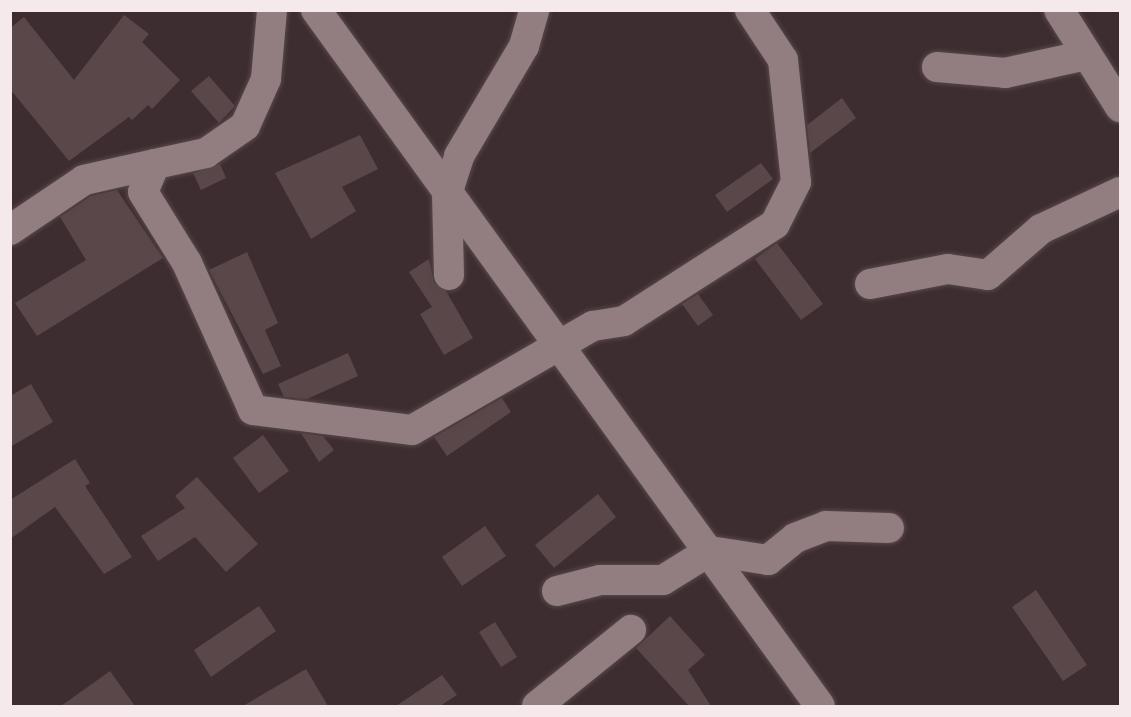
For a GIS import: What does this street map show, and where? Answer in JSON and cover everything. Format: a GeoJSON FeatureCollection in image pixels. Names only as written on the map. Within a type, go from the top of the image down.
{"type":"FeatureCollection","features":[{"type":"Feature","properties":{"kind":"street"},"geometry":{"type":"LineString","coordinates":[[10,230],[84,180],[206,153],[245,126],[266,79],[272,10]]}},
{"type":"Feature","properties":{"kind":"street"},"geometry":{"type":"LineString","coordinates":[[316,10],[447,194],[710,551],[820,706]]}},
{"type":"Feature","properties":{"kind":"street"},"geometry":{"type":"LineString","coordinates":[[449,275],[447,194],[459,156],[524,46],[534,10]]}},
{"type":"Feature","properties":{"kind":"street"},"geometry":{"type":"LineString","coordinates":[[155,164],[143,192],[187,263],[253,410],[412,430],[558,344],[593,326],[624,321],[775,224],[796,182],[783,60],[750,10]]}},
{"type":"Feature","properties":{"kind":"street"},"geometry":{"type":"LineString","coordinates":[[1059,10],[1120,108]]}},
{"type":"Feature","properties":{"kind":"street"},"geometry":{"type":"LineString","coordinates":[[937,67],[1005,73],[1087,56]]}},
{"type":"Feature","properties":{"kind":"street"},"geometry":{"type":"LineString","coordinates":[[870,284],[948,269],[988,275],[1041,229],[1120,192]]}},
{"type":"Feature","properties":{"kind":"street"},"geometry":{"type":"LineString","coordinates":[[558,591],[600,580],[663,580],[710,551],[768,560],[795,538],[826,526],[889,528]]}},
{"type":"Feature","properties":{"kind":"street"},"geometry":{"type":"LineString","coordinates":[[537,706],[631,630]]}},
{"type":"Feature","properties":{"kind":"building"},"geometry":{"type":"Polygon","coordinates":[[[124,15],[149,34],[142,42],[180,80],[152,109],[148,105],[132,120],[129,117],[69,161],[10,89],[10,28],[24,17],[74,80],[124,15]]]}},
{"type":"Feature","properties":{"kind":"building"},"geometry":{"type":"Polygon","coordinates":[[[209,76],[235,106],[219,123],[191,91],[209,76]]]}},
{"type":"Feature","properties":{"kind":"building"},"geometry":{"type":"Polygon","coordinates":[[[842,98],[856,118],[810,153],[807,125],[842,98]]]}},
{"type":"Feature","properties":{"kind":"building"},"geometry":{"type":"Polygon","coordinates":[[[360,135],[378,169],[342,187],[356,211],[311,239],[275,173],[360,135]]]}},
{"type":"Feature","properties":{"kind":"building"},"geometry":{"type":"Polygon","coordinates":[[[761,163],[773,179],[727,212],[715,195],[761,163]]]}},
{"type":"Feature","properties":{"kind":"building"},"geometry":{"type":"Polygon","coordinates":[[[220,164],[226,178],[201,190],[193,173],[220,164]]]}},
{"type":"Feature","properties":{"kind":"building"},"geometry":{"type":"Polygon","coordinates":[[[117,190],[163,258],[37,336],[15,303],[86,260],[60,217],[91,196],[117,190]]]}},
{"type":"Feature","properties":{"kind":"building"},"geometry":{"type":"Polygon","coordinates":[[[777,243],[823,304],[801,320],[755,259],[777,243]]]}},
{"type":"Feature","properties":{"kind":"building"},"geometry":{"type":"Polygon","coordinates":[[[247,252],[278,323],[265,330],[281,366],[263,374],[209,270],[247,252]]]}},
{"type":"Feature","properties":{"kind":"building"},"geometry":{"type":"Polygon","coordinates":[[[429,259],[434,283],[446,291],[473,338],[444,355],[420,314],[432,307],[409,272],[429,259]]]}},
{"type":"Feature","properties":{"kind":"building"},"geometry":{"type":"Polygon","coordinates":[[[698,294],[713,315],[698,326],[682,304],[698,294]]]}},
{"type":"Feature","properties":{"kind":"building"},"geometry":{"type":"Polygon","coordinates":[[[348,353],[358,376],[307,399],[284,397],[278,384],[348,353]]]}},
{"type":"Feature","properties":{"kind":"building"},"geometry":{"type":"Polygon","coordinates":[[[31,384],[53,422],[10,447],[10,396],[31,384]]]}},
{"type":"Feature","properties":{"kind":"building"},"geometry":{"type":"Polygon","coordinates":[[[502,398],[511,412],[447,456],[434,437],[502,398]]]}},
{"type":"Feature","properties":{"kind":"building"},"geometry":{"type":"Polygon","coordinates":[[[301,433],[323,436],[334,450],[319,462],[301,433]]]}},
{"type":"Feature","properties":{"kind":"building"},"geometry":{"type":"Polygon","coordinates":[[[263,435],[289,471],[259,493],[233,458],[263,435]]]}},
{"type":"Feature","properties":{"kind":"building"},"geometry":{"type":"Polygon","coordinates":[[[75,459],[90,483],[85,486],[132,557],[104,574],[55,507],[10,539],[10,500],[75,459]]]}},
{"type":"Feature","properties":{"kind":"building"},"geometry":{"type":"Polygon","coordinates":[[[197,477],[258,544],[226,572],[195,537],[158,561],[141,536],[185,508],[175,496],[197,477]]]}},
{"type":"Feature","properties":{"kind":"building"},"geometry":{"type":"Polygon","coordinates":[[[598,494],[616,517],[554,568],[535,545],[598,494]]]}},
{"type":"Feature","properties":{"kind":"building"},"geometry":{"type":"Polygon","coordinates":[[[485,526],[506,556],[462,586],[442,557],[485,526]]]}},
{"type":"Feature","properties":{"kind":"building"},"geometry":{"type":"Polygon","coordinates":[[[1036,590],[1087,665],[1063,681],[1012,607],[1036,590]]]}},
{"type":"Feature","properties":{"kind":"building"},"geometry":{"type":"Polygon","coordinates":[[[259,606],[276,631],[211,677],[194,650],[259,606]]]}},
{"type":"Feature","properties":{"kind":"building"},"geometry":{"type":"Polygon","coordinates":[[[670,616],[705,655],[688,670],[711,706],[689,706],[636,648],[670,616]]]}},
{"type":"Feature","properties":{"kind":"building"},"geometry":{"type":"Polygon","coordinates":[[[495,622],[517,657],[501,667],[479,632],[495,622]]]}},
{"type":"Feature","properties":{"kind":"building"},"geometry":{"type":"Polygon","coordinates":[[[306,669],[328,706],[243,706],[306,669]]]}},
{"type":"Feature","properties":{"kind":"building"},"geometry":{"type":"Polygon","coordinates":[[[110,671],[135,706],[61,706],[110,671]]]}},
{"type":"Feature","properties":{"kind":"building"},"geometry":{"type":"Polygon","coordinates":[[[442,675],[457,695],[440,706],[396,706],[442,675]]]}}]}
